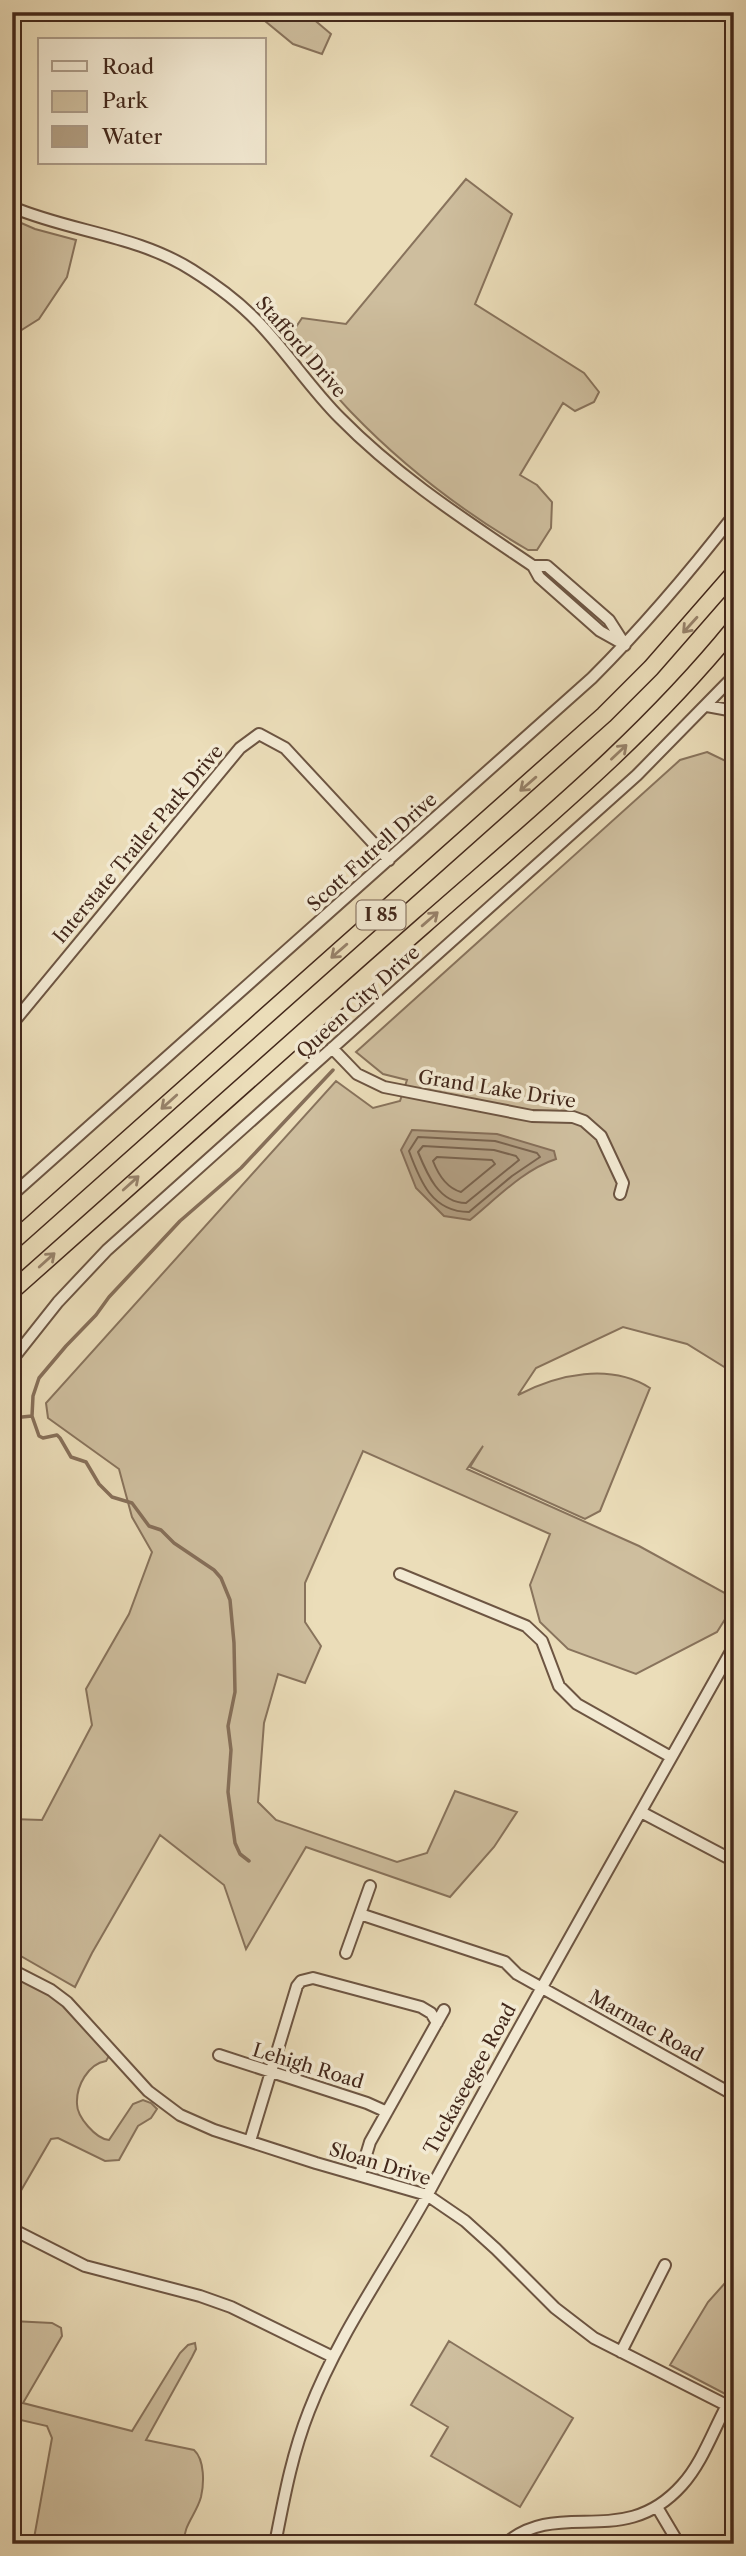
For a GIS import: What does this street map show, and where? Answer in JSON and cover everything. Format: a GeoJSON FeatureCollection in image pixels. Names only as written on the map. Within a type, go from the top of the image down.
{"type":"FeatureCollection","features":[{"type":"Feature","properties":{"kind":"highway","name":"I 85"},"geometry":{"type":"LineString","coordinates":[[12,1242],[604,715],[651,668],[734,572]]}},
{"type":"Feature","properties":{"kind":"highway","name":"I 85"},"geometry":{"type":"LineString","coordinates":[[12,1291],[146,1169],[600,770],[682,689],[734,628]]}},
{"type":"Feature","properties":{"kind":"street","name":"Stafford Drive"},"geometry":{"type":"LineString","coordinates":[[12,207],[148,248],[189,268],[222,289],[258,322],[320,397],[376,453],[452,513],[533,566],[547,566],[609,620],[625,645]]}},
{"type":"Feature","properties":{"kind":"street","name":"Scott Futrell Drive"},"geometry":{"type":"LineString","coordinates":[[12,1195],[534,732],[625,645],[684,579],[734,515]]}},
{"type":"Feature","properties":{"kind":"street","name":"Queen City Drive"},"geometry":{"type":"LineString","coordinates":[[12,1360],[58,1302],[107,1251],[637,775],[734,676]]}},
{"type":"Feature","properties":{"kind":"street"},"geometry":{"type":"LineString","coordinates":[[707,706],[734,711]]}},
{"type":"Feature","properties":{"kind":"street","name":"Interstate Trailer Park Drive"},"geometry":{"type":"LineString","coordinates":[[12,1024],[240,748],[259,734],[285,748],[389,860]]}},
{"type":"Feature","properties":{"kind":"street","name":"Grand Lake Drive"},"geometry":{"type":"LineString","coordinates":[[332,1048],[357,1074],[384,1087],[532,1116],[573,1117],[584,1121],[606,1145],[623,1183],[620,1194]]}},
{"type":"Feature","properties":{"kind":"street"},"geometry":{"type":"LineString","coordinates":[[400,1574],[526,1626],[542,1641],[559,1686],[577,1704],[671,1757]]}},
{"type":"Feature","properties":{"kind":"street","name":"Tuckaseegee Road"},"geometry":{"type":"LineString","coordinates":[[275,2544],[299,2439],[333,2357],[427,2195],[734,1646]]}},
{"type":"Feature","properties":{"kind":"street"},"geometry":{"type":"LineString","coordinates":[[640,1812],[734,1861]]}},
{"type":"Feature","properties":{"kind":"street"},"geometry":{"type":"LineString","coordinates":[[346,1953],[370,1886]]}},
{"type":"Feature","properties":{"kind":"street","name":"Marmac Road"},"geometry":{"type":"LineString","coordinates":[[360,1914],[505,1962],[517,1974],[734,2095]]}},
{"type":"Feature","properties":{"kind":"street","name":"Sloan Drive"},"geometry":{"type":"LineString","coordinates":[[12,1970],[51,1990],[67,2002],[148,2091],[169,2108],[214,2130],[427,2195],[465,2221],[573,2324],[730,2407]]}},
{"type":"Feature","properties":{"kind":"street"},"geometry":{"type":"LineString","coordinates":[[250,2141],[298,1986],[305,1979],[313,1978],[421,2007],[431,2012],[437,2022]]}},
{"type":"Feature","properties":{"kind":"street"},"geometry":{"type":"LineString","coordinates":[[360,2175],[368,2147],[444,2010]]}},
{"type":"Feature","properties":{"kind":"street","name":"Lehigh Road"},"geometry":{"type":"LineString","coordinates":[[219,2055],[387,2112]]}},
{"type":"Feature","properties":{"kind":"street"},"geometry":{"type":"LineString","coordinates":[[12,2229],[85,2266],[200,2296],[231,2307],[333,2357]]}},
{"type":"Feature","properties":{"kind":"street"},"geometry":{"type":"LineString","coordinates":[[621,2351],[665,2265]]}},
{"type":"Feature","properties":{"kind":"street"},"geometry":{"type":"LineString","coordinates":[[505,2544],[528,2528],[544,2524],[612,2522],[629,2519],[657,2507],[683,2484],[693,2471],[730,2407]]}},
{"type":"Feature","properties":{"kind":"street"},"geometry":{"type":"LineString","coordinates":[[657,2507],[680,2544]]}},
{"type":"Feature","properties":{"kind":"green space"},"geometry":{"type":"Polygon","coordinates":[[[254,12],[305,12],[331,34],[322,54],[293,44],[254,12]]]}},
{"type":"Feature","properties":{"kind":"green space"},"geometry":{"type":"Polygon","coordinates":[[[466,179],[512,214],[475,304],[584,373],[599,392],[594,402],[575,411],[563,403],[520,475],[537,485],[552,502],[551,528],[537,550],[528,550],[504,535],[457,504],[413,469],[351,412],[288,339],[302,318],[346,324],[466,179]]]}},
{"type":"Feature","properties":{"kind":"green space"},"geometry":{"type":"Polygon","coordinates":[[[12,219],[35,229],[76,240],[67,277],[39,319],[12,336],[12,219]]]}},
{"type":"Feature","properties":{"kind":"green space"},"geometry":{"type":"Polygon","coordinates":[[[707,752],[734,765],[734,1373],[687,1344],[623,1327],[536,1368],[518,1395],[550,1382],[584,1374],[618,1376],[650,1388],[600,1511],[585,1519],[470,1467],[483,1446],[467,1469],[639,1546],[734,1598],[734,1605],[717,1632],[636,1674],[568,1649],[540,1622],[530,1585],[550,1534],[363,1451],[305,1583],[305,1622],[321,1646],[305,1683],[278,1674],[264,1723],[258,1802],[276,1820],[397,1862],[427,1853],[455,1791],[517,1812],[494,1847],[450,1897],[306,1847],[246,1949],[224,1885],[160,1835],[75,1987],[12,1951],[12,1819],[42,1820],[92,1725],[86,1689],[129,1614],[152,1552],[132,1517],[119,1469],[48,1418],[46,1403],[336,1081],[373,1108],[400,1101],[407,1080],[383,1074],[356,1052],[680,760],[707,752]]]}},
{"type":"Feature","properties":{"kind":"green space"},"geometry":{"type":"Polygon","coordinates":[[[12,1975],[50,1994],[64,2005],[109,2056],[84,2077],[77,2097],[78,2109],[93,2132],[109,2140],[133,2104],[143,2100],[157,2109],[151,2118],[138,2126],[119,2160],[105,2161],[58,2138],[51,2139],[12,2206],[12,1975]]]}},
{"type":"Feature","properties":{"kind":"green space"},"geometry":{"type":"Polygon","coordinates":[[[734,2273],[734,2387],[731,2397],[670,2365],[708,2302],[734,2273]]]}},
{"type":"Feature","properties":{"kind":"green space"},"geometry":{"type":"Polygon","coordinates":[[[12,2321],[52,2323],[61,2328],[62,2336],[23,2403],[132,2431],[180,2353],[188,2345],[195,2343],[196,2349],[192,2357],[146,2440],[194,2450],[198,2454],[203,2479],[201,2497],[186,2531],[184,2544],[33,2544],[52,2438],[47,2426],[12,2418],[12,2321]]]}},
{"type":"Feature","properties":{"kind":"green space"},"geometry":{"type":"Polygon","coordinates":[[[449,2341],[573,2418],[520,2507],[431,2456],[448,2427],[411,2405],[449,2341]]]}},
{"type":"Feature","properties":{"kind":"water"},"geometry":{"type":"Polygon","coordinates":[[[412,1130],[497,1134],[554,1151],[556,1159],[521,1177],[470,1220],[444,1216],[416,1188],[401,1150],[412,1130]]]}},
{"type":"Feature","properties":{"kind":"waterway"},"geometry":{"type":"LineString","coordinates":[[249,1861],[240,1854],[235,1843],[228,1792],[231,1750],[228,1726],[235,1692],[234,1643],[230,1600],[221,1578],[161,1530],[149,1526],[132,1503],[112,1497],[99,1484],[86,1462],[71,1457],[57,1435],[43,1438],[39,1436],[32,1416],[33,1396],[39,1378],[109,1297],[180,1221],[241,1168],[333,1070]]}},
{"type":"Feature","properties":{"kind":"waterway"},"geometry":{"type":"LineString","coordinates":[[12,1418],[32,1416]]}}]}
